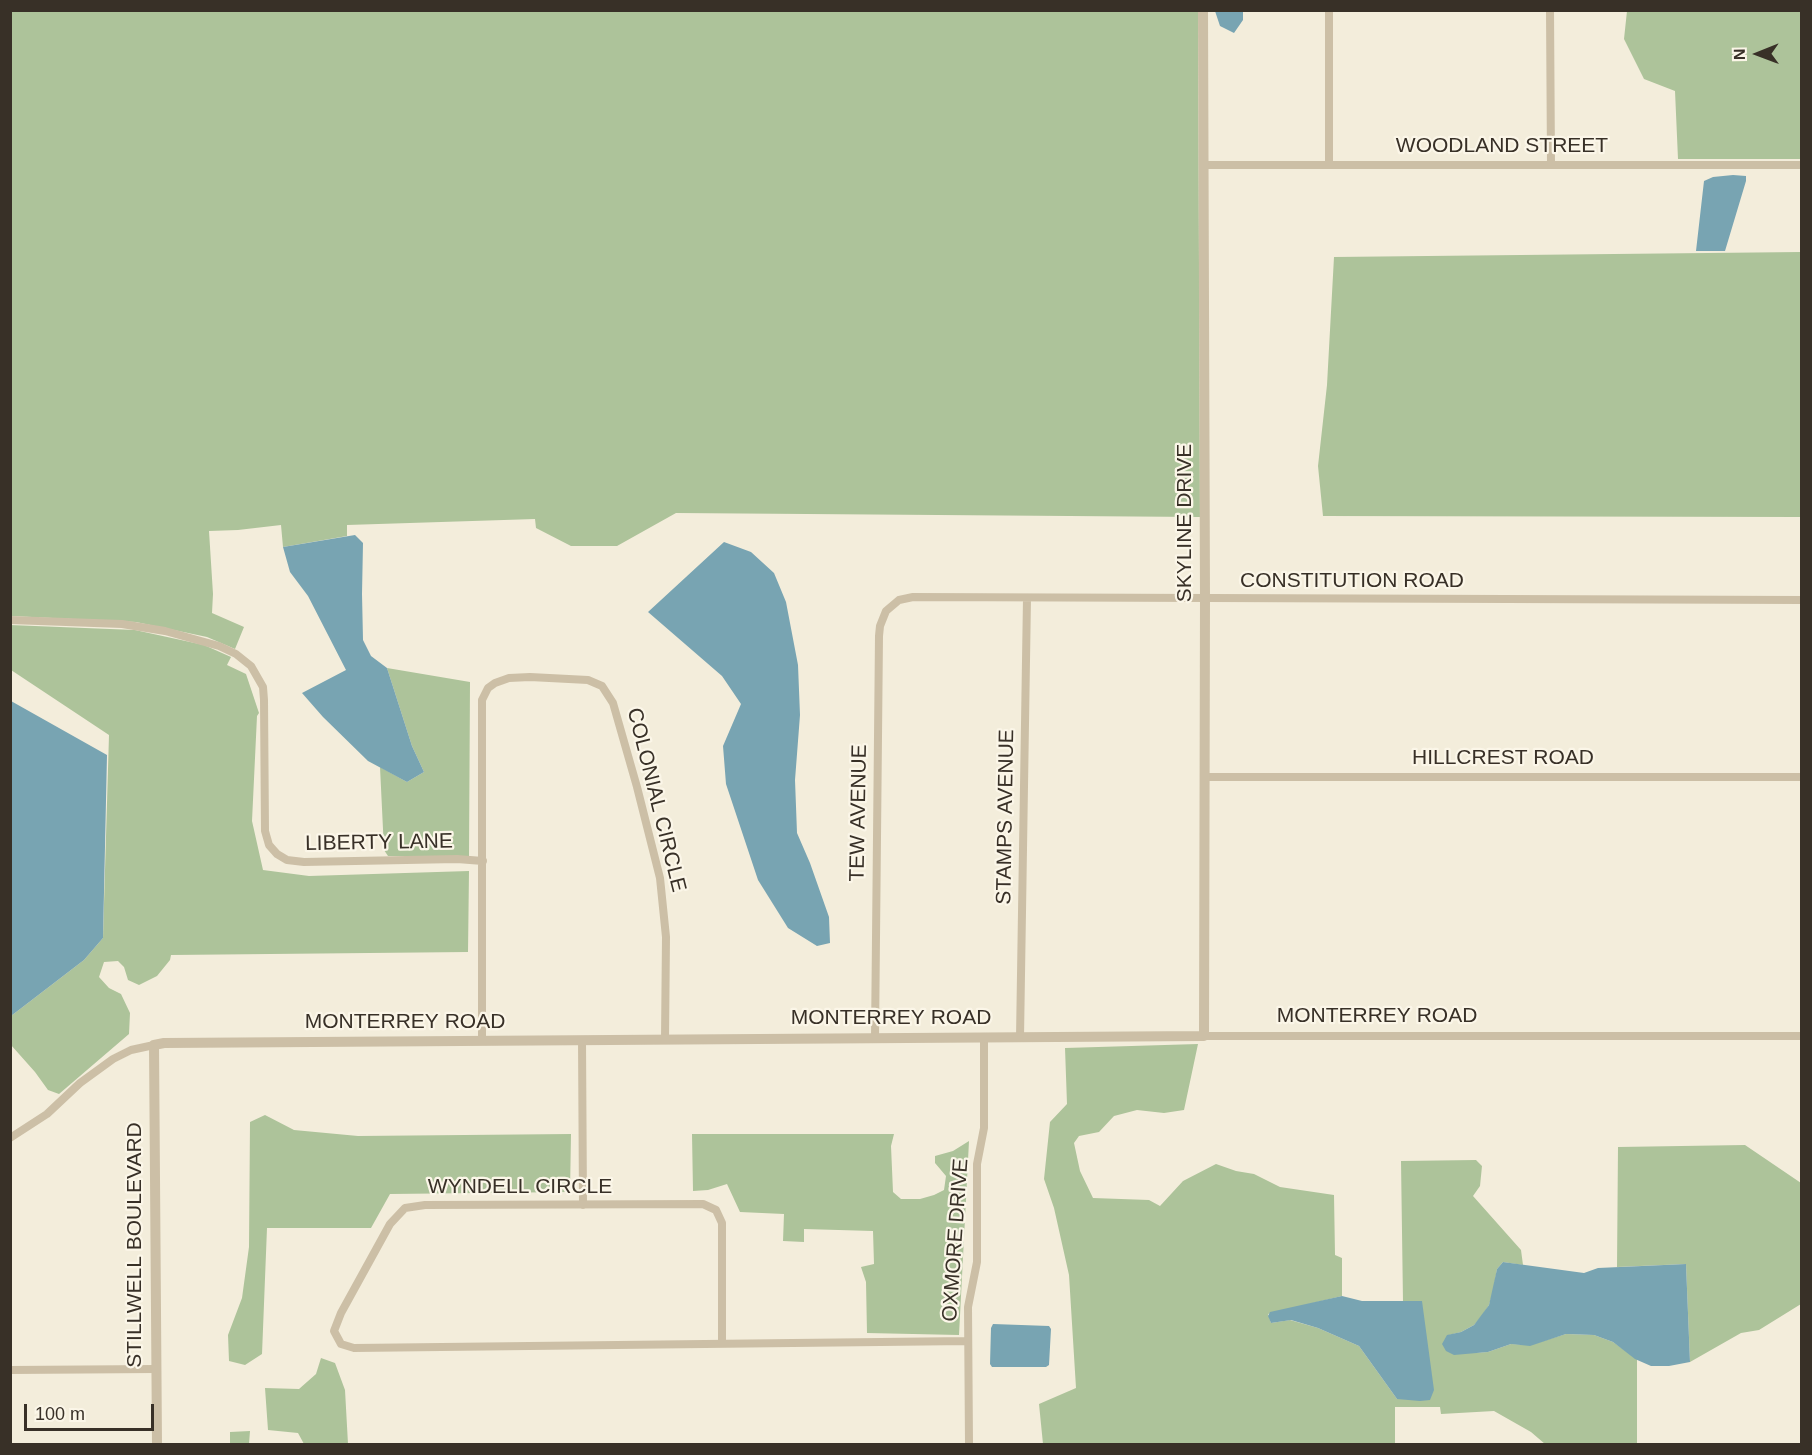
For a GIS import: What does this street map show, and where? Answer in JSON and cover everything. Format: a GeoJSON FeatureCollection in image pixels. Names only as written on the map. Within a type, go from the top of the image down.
{"type":"FeatureCollection","features":[{"type":"Feature","properties":{"kind":"street","name":"SKYLINE DRIVE"},"geometry":{"type":"LineString","coordinates":[[1203,10],[1204,1036]]}},
{"type":"Feature","properties":{"kind":"street"},"geometry":{"type":"LineString","coordinates":[[1329,10],[1329,164]]}},
{"type":"Feature","properties":{"kind":"street"},"geometry":{"type":"LineString","coordinates":[[1550,10],[1551,164]]}},
{"type":"Feature","properties":{"kind":"street","name":"WOODLAND STREET"},"geometry":{"type":"LineString","coordinates":[[1203,165],[1802,165]]}},
{"type":"Feature","properties":{"kind":"street","name":"CONSTITUTION ROAD"},"geometry":{"type":"LineString","coordinates":[[903,598],[1802,600]]}},
{"type":"Feature","properties":{"kind":"street","name":"TEW AVENUE"},"geometry":{"type":"LineString","coordinates":[[875,1038],[880,626],[889,607],[903,598]]}},
{"type":"Feature","properties":{"kind":"street","name":"STAMPS AVENUE"},"geometry":{"type":"LineString","coordinates":[[1020,1037],[1027,598]]}},
{"type":"Feature","properties":{"kind":"street","name":"LIBERTY LANE"},"geometry":{"type":"LineString","coordinates":[[10,620],[140,627],[206,641],[236,654],[251,666],[263,687],[265,831],[269,845],[277,855],[286,860],[304,862],[457,859],[483,861]]}},
{"type":"Feature","properties":{"kind":"street","name":"COLONIAL CIRCLE"},"geometry":{"type":"LineString","coordinates":[[482,1041],[482,700],[486,691],[495,683],[509,678],[585,679],[605,689],[613,703],[660,878],[666,937],[665,1040]]}},
{"type":"Feature","properties":{"kind":"street","name":"HILLCREST ROAD"},"geometry":{"type":"LineString","coordinates":[[1205,777],[1802,777]]}},
{"type":"Feature","properties":{"kind":"street","name":"MONTERREY ROAD"},"geometry":{"type":"LineString","coordinates":[[10,1138],[47,1114],[80,1083],[113,1059],[131,1050],[164,1043],[1204,1036],[1802,1036]]}},
{"type":"Feature","properties":{"kind":"street","name":"OXMORE DRIVE"},"geometry":{"type":"LineString","coordinates":[[969,1444],[968,1307],[977,1262],[977,1164],[984,1128],[984,1038]]}},
{"type":"Feature","properties":{"kind":"street"},"geometry":{"type":"LineString","coordinates":[[582,1040],[583,1205]]}},
{"type":"Feature","properties":{"kind":"street","name":"STILLWELL BOULEVARD"},"geometry":{"type":"LineString","coordinates":[[154,1045],[157,1444]]}},
{"type":"Feature","properties":{"kind":"street","name":"WYNDELL CIRCLE"},"geometry":{"type":"LineString","coordinates":[[722,1344],[722,1222],[716,1210],[703,1204],[425,1205],[405,1208],[390,1224],[341,1313],[334,1331],[341,1344],[354,1348],[722,1344],[969,1341]]}},
{"type":"Feature","properties":{"kind":"street"},"geometry":{"type":"LineString","coordinates":[[10,1370],[156,1369]]}},
{"type":"Feature","properties":{"kind":"green space"},"geometry":{"type":"Polygon","coordinates":[[[10,11],[1198,11],[1200,517],[676,513],[617,546],[571,546],[536,528],[535,519],[347,525],[347,536],[283,547],[281,525],[209,531],[212,613],[244,627],[235,649],[207,637],[136,622],[11,616],[10,11]]]}},
{"type":"Feature","properties":{"kind":"green space"},"geometry":{"type":"Polygon","coordinates":[[[1627,11],[1801,11],[1801,159],[1678,159],[1675,91],[1644,79],[1624,39],[1627,11]]]}},
{"type":"Feature","properties":{"kind":"green space"},"geometry":{"type":"Polygon","coordinates":[[[1801,252],[1801,517],[1323,516],[1318,466],[1327,385],[1334,257],[1801,252]]]}},
{"type":"Feature","properties":{"kind":"green space"},"geometry":{"type":"Polygon","coordinates":[[[10,625],[135,630],[204,645],[231,657],[227,665],[246,674],[259,713],[257,716],[252,821],[263,870],[309,876],[469,871],[468,952],[171,955],[170,960],[157,976],[139,985],[128,980],[124,967],[118,961],[104,962],[99,977],[109,988],[121,994],[130,1013],[129,1034],[59,1094],[48,1090],[11,1045],[11,1016],[84,960],[103,938],[109,735],[11,670],[10,625]]]}},
{"type":"Feature","properties":{"kind":"green space"},"geometry":{"type":"Polygon","coordinates":[[[387,668],[470,682],[469,856],[388,856],[384,850],[380,767],[407,782],[424,772],[412,746],[387,668]]]}},
{"type":"Feature","properties":{"kind":"green space"},"geometry":{"type":"Polygon","coordinates":[[[1198,1044],[1184,1110],[1164,1113],[1137,1110],[1114,1116],[1099,1132],[1079,1136],[1074,1143],[1080,1171],[1093,1198],[1149,1200],[1160,1206],[1183,1181],[1216,1164],[1254,1174],[1280,1187],[1334,1195],[1335,1255],[1342,1258],[1342,1296],[1268,1314],[1271,1323],[1290,1320],[1318,1328],[1359,1346],[1397,1399],[1422,1301],[1403,1302],[1401,1161],[1476,1160],[1482,1166],[1480,1186],[1473,1196],[1521,1250],[1523,1265],[1503,1262],[1497,1269],[1489,1305],[1482,1316],[1474,1325],[1449,1335],[1474,1353],[1488,1352],[1511,1344],[1530,1345],[1566,1334],[1594,1335],[1613,1342],[1637,1359],[1637,1444],[1545,1444],[1531,1432],[1494,1411],[1441,1414],[1440,1407],[1395,1407],[1395,1444],[1043,1444],[1039,1404],[1076,1388],[1069,1275],[1054,1208],[1044,1179],[1050,1122],[1067,1104],[1065,1048],[1198,1044]]]}},
{"type":"Feature","properties":{"kind":"green space"},"geometry":{"type":"Polygon","coordinates":[[[265,1115],[294,1130],[358,1136],[571,1134],[570,1192],[390,1194],[371,1228],[267,1228],[262,1354],[245,1365],[229,1361],[228,1335],[242,1298],[249,1247],[250,1122],[265,1115]]]}},
{"type":"Feature","properties":{"kind":"green space"},"geometry":{"type":"Polygon","coordinates":[[[692,1134],[894,1134],[891,1146],[893,1192],[901,1199],[920,1199],[944,1190],[946,1176],[935,1163],[935,1156],[953,1151],[969,1141],[959,1335],[867,1333],[866,1282],[861,1267],[874,1264],[873,1231],[804,1229],[804,1242],[783,1241],[784,1214],[740,1212],[727,1184],[708,1190],[693,1191],[692,1134]]]}},
{"type":"Feature","properties":{"kind":"green space"},"geometry":{"type":"Polygon","coordinates":[[[1745,1145],[1801,1183],[1801,1304],[1759,1330],[1741,1333],[1690,1362],[1686,1264],[1617,1267],[1618,1147],[1745,1145]]]}},
{"type":"Feature","properties":{"kind":"green space"},"geometry":{"type":"Polygon","coordinates":[[[321,1358],[335,1363],[345,1390],[348,1444],[304,1444],[298,1433],[268,1430],[265,1388],[299,1389],[316,1374],[321,1358]]]}},
{"type":"Feature","properties":{"kind":"green space"},"geometry":{"type":"Polygon","coordinates":[[[250,1431],[249,1444],[230,1444],[230,1432],[250,1431]]]}},
{"type":"Feature","properties":{"kind":"water"},"geometry":{"type":"Polygon","coordinates":[[[1215,11],[1243,11],[1243,20],[1234,33],[1220,26],[1215,11]]]}},
{"type":"Feature","properties":{"kind":"water"},"geometry":{"type":"Polygon","coordinates":[[[1746,176],[1746,181],[1725,251],[1696,251],[1704,181],[1713,177],[1746,176]]]}},
{"type":"Feature","properties":{"kind":"water"},"geometry":{"type":"Polygon","coordinates":[[[355,535],[363,543],[363,640],[371,656],[387,668],[412,746],[424,772],[407,782],[368,761],[302,693],[346,670],[308,596],[290,572],[283,547],[355,535]]]}},
{"type":"Feature","properties":{"kind":"water"},"geometry":{"type":"Polygon","coordinates":[[[724,542],[751,552],[774,573],[786,602],[798,665],[800,715],[795,780],[797,833],[829,917],[830,943],[817,946],[788,928],[758,880],[726,784],[723,746],[741,704],[722,676],[648,612],[724,542]]]}},
{"type":"Feature","properties":{"kind":"water"},"geometry":{"type":"Polygon","coordinates":[[[11,701],[107,755],[103,938],[84,960],[11,1016],[11,701]]]}},
{"type":"Feature","properties":{"kind":"water"},"geometry":{"type":"Polygon","coordinates":[[[1503,1262],[1584,1273],[1598,1268],[1686,1264],[1690,1362],[1669,1366],[1651,1366],[1635,1359],[1613,1342],[1594,1335],[1566,1334],[1530,1346],[1511,1344],[1488,1352],[1454,1355],[1446,1351],[1442,1344],[1447,1335],[1461,1332],[1474,1325],[1489,1305],[1497,1269],[1503,1262]]]}},
{"type":"Feature","properties":{"kind":"water"},"geometry":{"type":"Polygon","coordinates":[[[1342,1296],[1362,1301],[1422,1301],[1434,1390],[1430,1400],[1397,1399],[1359,1346],[1318,1328],[1291,1320],[1271,1323],[1268,1316],[1270,1312],[1342,1296]]]}},
{"type":"Feature","properties":{"kind":"water"},"geometry":{"type":"Polygon","coordinates":[[[993,1324],[1049,1326],[1051,1329],[1049,1365],[1046,1367],[992,1367],[990,1364],[993,1324]]]}}]}
